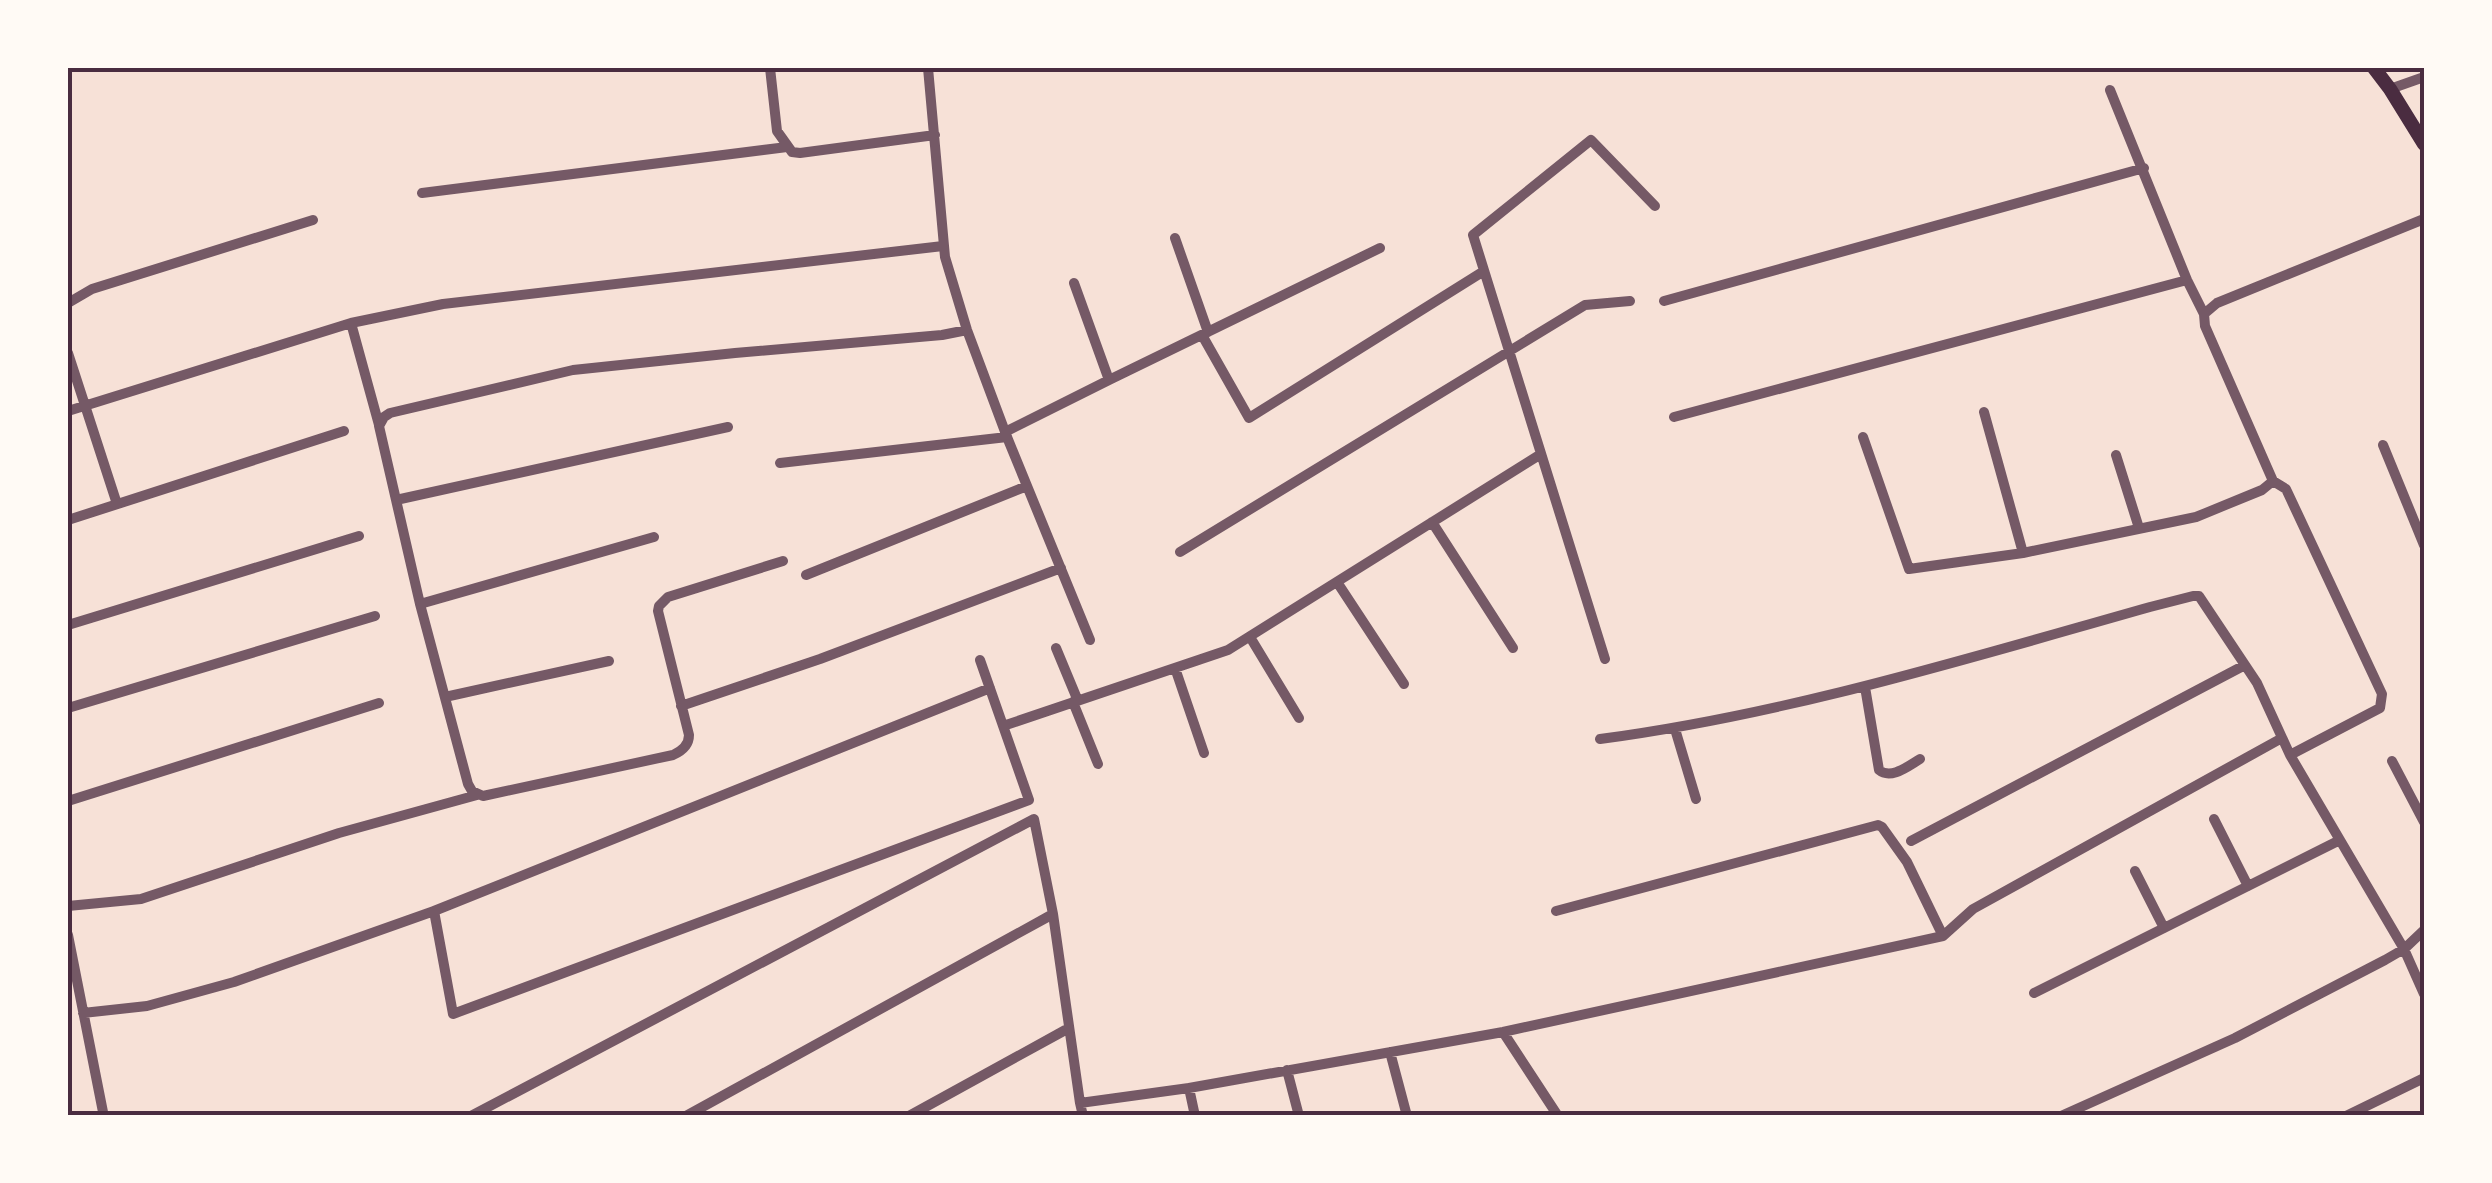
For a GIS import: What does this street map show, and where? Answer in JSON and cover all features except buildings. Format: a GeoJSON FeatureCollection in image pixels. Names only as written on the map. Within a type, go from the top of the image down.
{"type":"FeatureCollection","features":[{"type":"Feature","properties":{"kind":"main road"},"geometry":{"type":"LineString","coordinates":[[2374,68],[2424,144]]}},
{"type":"Feature","properties":{"kind":"street"},"geometry":{"type":"LineString","coordinates":[[770,68],[777,131],[786,147]]}},
{"type":"Feature","properties":{"kind":"street"},"geometry":{"type":"LineString","coordinates":[[928,68],[943,246],[967,330],[1090,640]]}},
{"type":"Feature","properties":{"kind":"street"},"geometry":{"type":"LineString","coordinates":[[2390,89],[2424,77]]}},
{"type":"Feature","properties":{"kind":"street"},"geometry":{"type":"LineString","coordinates":[[2110,90],[2272,481],[2286,489],[2382,694],[2380,708],[2290,755]]}},
{"type":"Feature","properties":{"kind":"street"},"geometry":{"type":"LineString","coordinates":[[422,193],[786,147],[800,153],[935,135]]}},
{"type":"Feature","properties":{"kind":"street"},"geometry":{"type":"LineString","coordinates":[[1605,659],[1473,235],[1590,140],[1655,206]]}},
{"type":"Feature","properties":{"kind":"street"},"geometry":{"type":"LineString","coordinates":[[1664,301],[2144,168]]}},
{"type":"Feature","properties":{"kind":"street"},"geometry":{"type":"LineString","coordinates":[[2204,314],[2218,303],[2424,218]]}},
{"type":"Feature","properties":{"kind":"street"},"geometry":{"type":"LineString","coordinates":[[68,303],[92,290],[313,220]]}},
{"type":"Feature","properties":{"kind":"street"},"geometry":{"type":"LineString","coordinates":[[1174,238],[1205,333],[1249,418],[1484,271]]}},
{"type":"Feature","properties":{"kind":"street"},"geometry":{"type":"LineString","coordinates":[[68,411],[351,323],[443,304],[943,246]]}},
{"type":"Feature","properties":{"kind":"street"},"geometry":{"type":"LineString","coordinates":[[780,463],[1006,434],[1380,248]]}},
{"type":"Feature","properties":{"kind":"street"},"geometry":{"type":"LineString","coordinates":[[1674,416],[2187,280]]}},
{"type":"Feature","properties":{"kind":"street"},"geometry":{"type":"LineString","coordinates":[[1074,283],[1109,380]]}},
{"type":"Feature","properties":{"kind":"street"},"geometry":{"type":"LineString","coordinates":[[1180,552],[1586,305],[1630,301]]}},
{"type":"Feature","properties":{"kind":"street"},"geometry":{"type":"LineString","coordinates":[[351,323],[444,697],[468,784],[477,795]]}},
{"type":"Feature","properties":{"kind":"street"},"geometry":{"type":"LineString","coordinates":[[379,426],[384,416],[390,414],[574,370],[967,330]]}},
{"type":"Feature","properties":{"kind":"street"},"geometry":{"type":"LineString","coordinates":[[68,353],[116,504]]}},
{"type":"Feature","properties":{"kind":"street"},"geometry":{"type":"LineString","coordinates":[[1984,412],[2023,553]]}},
{"type":"Feature","properties":{"kind":"street"},"geometry":{"type":"LineString","coordinates":[[396,500],[728,427]]}},
{"type":"Feature","properties":{"kind":"street"},"geometry":{"type":"LineString","coordinates":[[68,520],[344,431]]}},
{"type":"Feature","properties":{"kind":"street"},"geometry":{"type":"LineString","coordinates":[[1863,437],[1909,569],[2023,553],[2196,516],[2262,490],[2272,481]]}},
{"type":"Feature","properties":{"kind":"street"},"geometry":{"type":"LineString","coordinates":[[2383,446],[2424,545]]}},
{"type":"Feature","properties":{"kind":"street"},"geometry":{"type":"LineString","coordinates":[[1003,726],[1228,650],[1541,454]]}},
{"type":"Feature","properties":{"kind":"street"},"geometry":{"type":"LineString","coordinates":[[2116,455],[2138,528]]}},
{"type":"Feature","properties":{"kind":"street"},"geometry":{"type":"LineString","coordinates":[[806,575],[1027,486]]}},
{"type":"Feature","properties":{"kind":"street"},"geometry":{"type":"LineString","coordinates":[[1432,522],[1513,648]]}},
{"type":"Feature","properties":{"kind":"street"},"geometry":{"type":"LineString","coordinates":[[68,625],[359,536]]}},
{"type":"Feature","properties":{"kind":"street"},"geometry":{"type":"LineString","coordinates":[[420,604],[654,537]]}},
{"type":"Feature","properties":{"kind":"street"},"geometry":{"type":"LineString","coordinates":[[68,906],[140,899],[339,834],[477,795],[674,755],[689,740],[658,612],[663,600],[783,561]]}},
{"type":"Feature","properties":{"kind":"street"},"geometry":{"type":"LineString","coordinates":[[681,706],[820,659],[1061,568]]}},
{"type":"Feature","properties":{"kind":"street"},"geometry":{"type":"LineString","coordinates":[[1337,582],[1404,684]]}},
{"type":"Feature","properties":{"kind":"street"},"geometry":{"type":"LineString","coordinates":[[1600,739],[1675,729],[1865,687],[2199,596],[2257,683],[2290,755],[2404,949],[2424,994]]}},
{"type":"Feature","properties":{"kind":"street"},"geometry":{"type":"LineString","coordinates":[[68,708],[375,616]]}},
{"type":"Feature","properties":{"kind":"street"},"geometry":{"type":"LineString","coordinates":[[1250,637],[1299,718]]}},
{"type":"Feature","properties":{"kind":"street"},"geometry":{"type":"LineString","coordinates":[[1056,648],[1098,764]]}},
{"type":"Feature","properties":{"kind":"street"},"geometry":{"type":"LineString","coordinates":[[434,911],[453,1014],[1028,800],[980,660]]}},
{"type":"Feature","properties":{"kind":"street"},"geometry":{"type":"LineString","coordinates":[[444,697],[609,661]]}},
{"type":"Feature","properties":{"kind":"street"},"geometry":{"type":"LineString","coordinates":[[1911,841],[2245,665]]}},
{"type":"Feature","properties":{"kind":"street"},"geometry":{"type":"LineString","coordinates":[[1175,668],[1204,753]]}},
{"type":"Feature","properties":{"kind":"street"},"geometry":{"type":"LineString","coordinates":[[1865,687],[1879,770],[1889,775],[1920,760]]}},
{"type":"Feature","properties":{"kind":"street"},"geometry":{"type":"LineString","coordinates":[[83,1013],[147,1006],[217,987],[434,911],[990,688]]}},
{"type":"Feature","properties":{"kind":"street"},"geometry":{"type":"LineString","coordinates":[[68,801],[379,703]]}},
{"type":"Feature","properties":{"kind":"street"},"geometry":{"type":"LineString","coordinates":[[1675,729],[1696,799]]}},
{"type":"Feature","properties":{"kind":"street"},"geometry":{"type":"LineString","coordinates":[[471,1116],[1034,819],[1053,914],[1082,1109],[1503,1032],[1943,936],[1974,909],[2282,738]]}},
{"type":"Feature","properties":{"kind":"street"},"geometry":{"type":"LineString","coordinates":[[2392,761],[2424,822]]}},
{"type":"Feature","properties":{"kind":"street"},"geometry":{"type":"LineString","coordinates":[[2214,818],[2248,886]]}},
{"type":"Feature","properties":{"kind":"street"},"geometry":{"type":"LineString","coordinates":[[1556,911],[1878,825],[1907,862],[1943,936]]}},
{"type":"Feature","properties":{"kind":"street"},"geometry":{"type":"LineString","coordinates":[[2034,993],[2340,840]]}},
{"type":"Feature","properties":{"kind":"street"},"geometry":{"type":"LineString","coordinates":[[2135,872],[2164,928]]}},
{"type":"Feature","properties":{"kind":"street"},"geometry":{"type":"LineString","coordinates":[[686,1116],[1053,914]]}},
{"type":"Feature","properties":{"kind":"street"},"geometry":{"type":"LineString","coordinates":[[2061,1116],[2235,1038],[2404,949],[2424,930]]}},
{"type":"Feature","properties":{"kind":"street"},"geometry":{"type":"LineString","coordinates":[[68,935],[102,1116]]}},
{"type":"Feature","properties":{"kind":"street"},"geometry":{"type":"LineString","coordinates":[[909,1116],[1070,1028]]}},
{"type":"Feature","properties":{"kind":"street"},"geometry":{"type":"LineString","coordinates":[[1503,1032],[1558,1116]]}},
{"type":"Feature","properties":{"kind":"street"},"geometry":{"type":"LineString","coordinates":[[1390,1052],[1407,1116]]}},
{"type":"Feature","properties":{"kind":"street"},"geometry":{"type":"LineString","coordinates":[[1288,1070],[1300,1116]]}},
{"type":"Feature","properties":{"kind":"street"},"geometry":{"type":"LineString","coordinates":[[2346,1116],[2424,1078]]}},
{"type":"Feature","properties":{"kind":"street"},"geometry":{"type":"LineString","coordinates":[[1188,1088],[1195,1116]]}}]}
